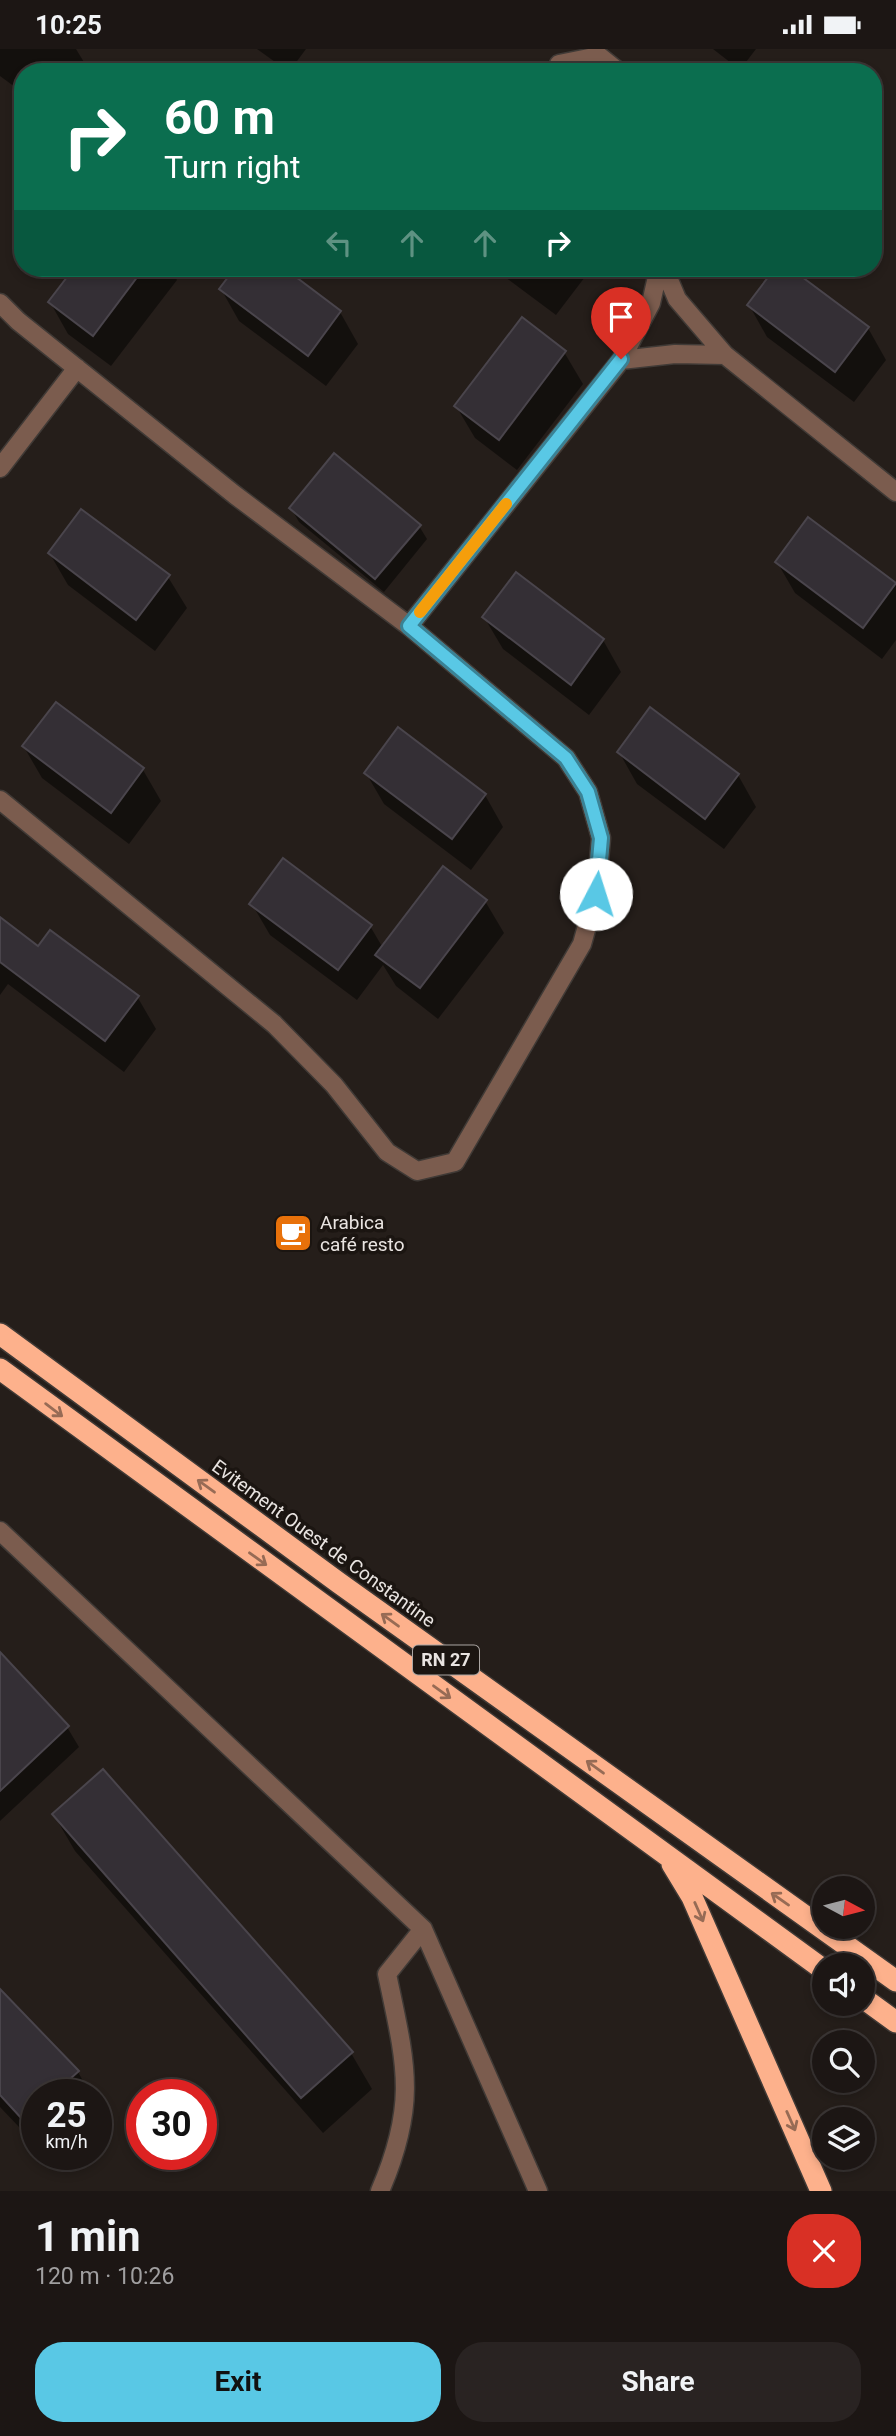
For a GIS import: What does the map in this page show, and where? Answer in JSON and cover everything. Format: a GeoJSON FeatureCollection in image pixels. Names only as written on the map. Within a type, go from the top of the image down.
{"type":"FeatureCollection","features":[{"type":"Feature","properties":{"kind":"highway","name":"Evitement Ouest de Constantine"},"geometry":{"type":"LineString","coordinates":[[0,1334],[361,1599],[896,1981]]}},
{"type":"Feature","properties":{"kind":"highway","name":"RN 27"},"geometry":{"type":"LineString","coordinates":[[0,1369],[812,1961]]}},
{"type":"Feature","properties":{"kind":"highway"},"geometry":{"type":"LineString","coordinates":[[665,1854],[692,1896],[821,2191]]}},
{"type":"Feature","properties":{"kind":"highway"},"geometry":{"type":"LineString","coordinates":[[875,2007],[896,2022]]}},
{"type":"Feature","properties":{"kind":"street"},"geometry":{"type":"LineString","coordinates":[[557,61],[599,56],[608,63]]}},
{"type":"Feature","properties":{"kind":"street"},"geometry":{"type":"LineString","coordinates":[[409,626],[621,359],[650,303],[659,277]]}},
{"type":"Feature","properties":{"kind":"street"},"geometry":{"type":"LineString","coordinates":[[666,277],[677,299],[725,355],[896,492]]}},
{"type":"Feature","properties":{"kind":"street"},"geometry":{"type":"LineString","coordinates":[[0,303],[77,369],[235,495],[409,626],[566,758],[588,792],[601,838],[596,894],[582,944],[455,1162],[417,1171],[387,1152],[334,1085],[274,1024],[0,800]]}},
{"type":"Feature","properties":{"kind":"street"},"geometry":{"type":"LineString","coordinates":[[621,359],[675,354],[725,355]]}},
{"type":"Feature","properties":{"kind":"street"},"geometry":{"type":"LineString","coordinates":[[0,468],[77,369]]}},
{"type":"Feature","properties":{"kind":"street"},"geometry":{"type":"LineString","coordinates":[[0,1531],[423,1929],[538,2191]]}},
{"type":"Feature","properties":{"kind":"street"},"geometry":{"type":"LineString","coordinates":[[380,2191],[397,2151],[407,2102],[404,2054],[387,1974],[423,1929]]}},
{"type":"Feature","properties":{"kind":"building"},"geometry":{"type":"Polygon","coordinates":[[[67,277],[137,277],[93,336],[48,302],[67,277]]]}},
{"type":"Feature","properties":{"kind":"building"},"geometry":{"type":"Polygon","coordinates":[[[228,277],[296,277],[341,311],[308,356],[219,289],[228,277]]]}},
{"type":"Feature","properties":{"kind":"building"},"geometry":{"type":"Polygon","coordinates":[[[768,277],[802,277],[869,327],[835,372],[747,305],[768,277]]]}},
{"type":"Feature","properties":{"kind":"building"},"geometry":{"type":"Polygon","coordinates":[[[522,317],[566,351],[499,440],[454,406],[522,317]]]}},
{"type":"Feature","properties":{"kind":"building"},"geometry":{"type":"Polygon","coordinates":[[[334,453],[421,525],[375,579],[289,508],[334,453]]]}},
{"type":"Feature","properties":{"kind":"building"},"geometry":{"type":"Polygon","coordinates":[[[81,509],[170,575],[136,620],[48,553],[81,509]]]}},
{"type":"Feature","properties":{"kind":"building"},"geometry":{"type":"Polygon","coordinates":[[[808,517],[896,583],[863,628],[775,562],[808,517]]]}},
{"type":"Feature","properties":{"kind":"building"},"geometry":{"type":"Polygon","coordinates":[[[516,572],[604,639],[571,685],[482,617],[516,572]]]}},
{"type":"Feature","properties":{"kind":"building"},"geometry":{"type":"Polygon","coordinates":[[[56,702],[144,768],[111,813],[22,746],[56,702]]]}},
{"type":"Feature","properties":{"kind":"building"},"geometry":{"type":"Polygon","coordinates":[[[650,707],[739,774],[705,819],[617,752],[650,707]]]}},
{"type":"Feature","properties":{"kind":"building"},"geometry":{"type":"Polygon","coordinates":[[[398,727],[486,794],[452,839],[364,773],[398,727]]]}},
{"type":"Feature","properties":{"kind":"building"},"geometry":{"type":"Polygon","coordinates":[[[283,858],[372,925],[338,970],[249,904],[283,858]]]}},
{"type":"Feature","properties":{"kind":"building"},"geometry":{"type":"Polygon","coordinates":[[[443,866],[487,900],[420,988],[375,955],[443,866]]]}},
{"type":"Feature","properties":{"kind":"building"},"geometry":{"type":"Polygon","coordinates":[[[0,917],[38,946],[50,930],[139,996],[105,1041],[0,962],[0,917]]]}},
{"type":"Feature","properties":{"kind":"building"},"geometry":{"type":"Polygon","coordinates":[[[0,1652],[69,1726],[0,1791],[0,1652]]]}},
{"type":"Feature","properties":{"kind":"building"},"geometry":{"type":"Polygon","coordinates":[[[103,1769],[353,2052],[301,2098],[52,1814],[103,1769]]]}},
{"type":"Feature","properties":{"kind":"building"},"geometry":{"type":"Polygon","coordinates":[[[0,1989],[79,2071],[70,2079],[21,2079],[21,2118],[0,2095],[0,1989]]]}},
{"type":"Feature","properties":{"kind":"slow traffic"},"geometry":{"type":"LineString","coordinates":[[420,612],[506,504]]}},
{"type":"Feature","properties":{"kind":"place","name":"Arabica café resto"},"geometry":{"type":"Point","coordinates":[293,1233]}},
{"type":"Feature","properties":{"kind":"route"},"geometry":{"type":"LineString","coordinates":[[596,894],[601,838],[588,792],[566,758],[409,626],[621,359]]}}]}
